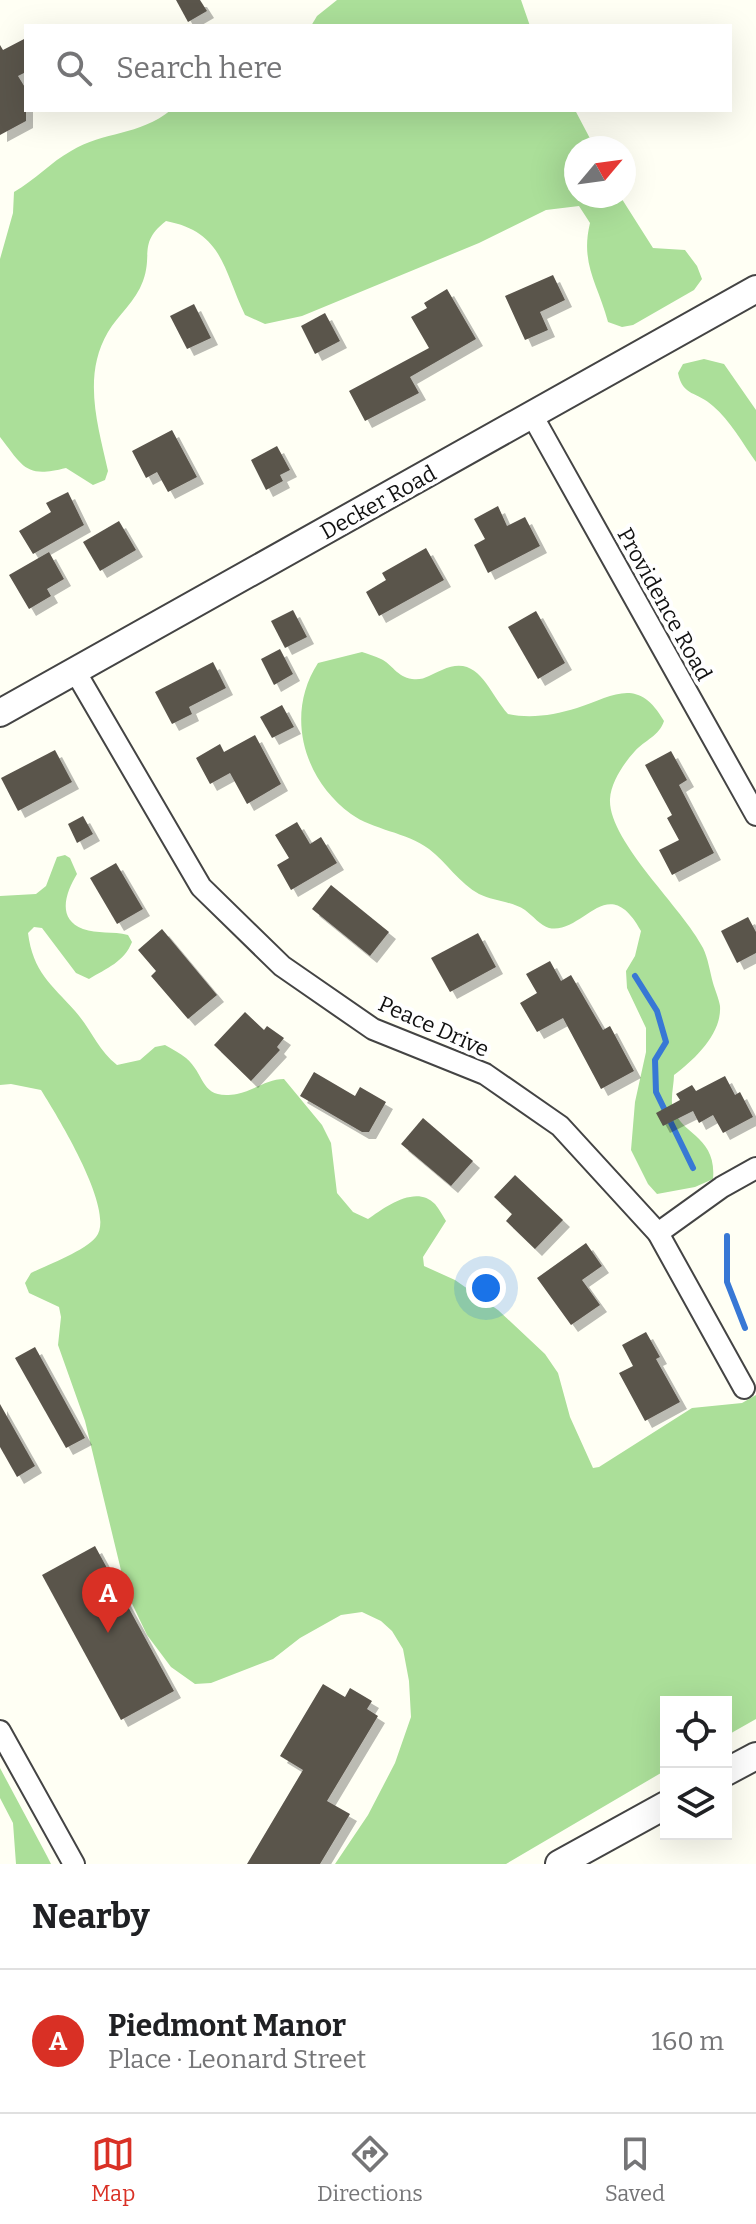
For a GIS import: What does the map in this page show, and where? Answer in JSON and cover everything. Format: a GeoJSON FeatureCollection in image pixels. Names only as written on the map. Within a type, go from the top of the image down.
{"type":"FeatureCollection","features":[{"type":"Feature","properties":{"kind":"street","name":"Decker Road"},"geometry":{"type":"LineString","coordinates":[[0,713],[756,289]]}},
{"type":"Feature","properties":{"kind":"street","name":"Providence Road"},"geometry":{"type":"LineString","coordinates":[[532,415],[756,815]]}},
{"type":"Feature","properties":{"kind":"street","name":"Peace Drive"},"geometry":{"type":"LineString","coordinates":[[75,671],[201,887],[272,956],[373,1029],[485,1074],[560,1126],[658,1233],[744,1388]]}},
{"type":"Feature","properties":{"kind":"street"},"geometry":{"type":"LineString","coordinates":[[658,1233],[722,1187],[756,1168]]}},
{"type":"Feature","properties":{"kind":"street"},"geometry":{"type":"LineString","coordinates":[[0,1731],[74,1864]]}},
{"type":"Feature","properties":{"kind":"street"},"geometry":{"type":"LineString","coordinates":[[732,1769],[756,1756]]}},
{"type":"Feature","properties":{"kind":"street"},"geometry":{"type":"LineString","coordinates":[[559,1864],[660,1808]]}},
{"type":"Feature","properties":{"kind":"green space"},"geometry":{"type":"Polygon","coordinates":[[[337,0],[521,0],[529,24],[312,24],[317,16],[337,0]]]}},
{"type":"Feature","properties":{"kind":"green space"},"geometry":{"type":"Polygon","coordinates":[[[168,112],[576,112],[589,136],[564,136],[564,208],[546,210],[479,243],[302,316],[265,324],[245,315],[219,255],[210,243],[185,226],[166,221],[149,243],[146,272],[140,288],[108,332],[100,349],[94,401],[108,471],[105,480],[93,485],[66,468],[42,472],[27,468],[0,437],[0,259],[13,213],[14,192],[71,151],[147,125],[168,112]]]}},
{"type":"Feature","properties":{"kind":"green space"},"geometry":{"type":"Polygon","coordinates":[[[580,208],[628,208],[653,248],[685,250],[702,279],[694,290],[633,325],[622,327],[608,322],[589,262],[587,237],[590,223],[580,208]]]}},
{"type":"Feature","properties":{"kind":"green space"},"geometry":{"type":"Polygon","coordinates":[[[704,359],[724,364],[756,410],[756,462],[719,412],[687,390],[680,381],[678,373],[683,364],[704,359]]]}},
{"type":"Feature","properties":{"kind":"green space"},"geometry":{"type":"Polygon","coordinates":[[[362,652],[385,661],[402,676],[412,679],[424,678],[455,666],[465,667],[481,677],[508,714],[551,714],[625,693],[645,698],[664,721],[623,767],[610,799],[613,816],[633,854],[703,948],[719,1000],[719,1016],[712,1036],[698,1054],[674,1075],[672,1096],[677,1117],[710,1154],[713,1179],[695,1187],[657,1194],[648,1184],[631,1150],[635,1102],[646,1052],[646,1028],[627,988],[626,971],[635,956],[641,931],[629,913],[617,905],[606,905],[562,928],[546,927],[520,907],[472,890],[420,843],[351,814],[334,800],[321,783],[304,744],[301,724],[302,703],[308,683],[318,663],[362,652]]]}},
{"type":"Feature","properties":{"kind":"green space"},"geometry":{"type":"Polygon","coordinates":[[[65,855],[70,858],[77,874],[67,897],[69,919],[88,931],[128,935],[132,942],[120,960],[89,979],[76,973],[42,928],[34,927],[28,933],[34,958],[44,976],[81,1018],[105,1053],[117,1065],[140,1060],[155,1047],[165,1045],[193,1065],[210,1090],[225,1095],[284,1079],[322,1125],[331,1143],[337,1193],[353,1212],[368,1219],[392,1204],[419,1196],[435,1204],[446,1221],[423,1257],[424,1266],[455,1280],[498,1310],[545,1354],[558,1373],[570,1417],[593,1468],[692,1408],[742,1403],[756,1395],[756,1719],[732,1733],[732,1696],[660,1696],[660,1774],[506,1864],[335,1864],[368,1815],[395,1763],[411,1717],[403,1649],[392,1631],[381,1621],[362,1612],[341,1615],[300,1638],[273,1659],[211,1683],[195,1684],[171,1667],[147,1635],[126,1591],[85,1421],[58,1345],[59,1307],[29,1293],[25,1283],[31,1273],[91,1242],[100,1224],[92,1186],[82,1163],[41,1090],[0,1085],[0,896],[36,894],[46,886],[57,857],[65,855]]]}},
{"type":"Feature","properties":{"kind":"green space"},"geometry":{"type":"Polygon","coordinates":[[[0,1768],[51,1864],[16,1864],[13,1823],[0,1798],[0,1768]]]}},
{"type":"Feature","properties":{"kind":"building"},"geometry":{"type":"Polygon","coordinates":[[[176,0],[200,0],[207,11],[188,22],[176,0]]]}},
{"type":"Feature","properties":{"kind":"building"},"geometry":{"type":"Polygon","coordinates":[[[24,39],[24,73],[18,76],[24,86],[26,121],[0,135],[0,45],[3,50],[24,39]]]}},
{"type":"Feature","properties":{"kind":"building"},"geometry":{"type":"Polygon","coordinates":[[[553,275],[565,300],[540,312],[548,330],[525,340],[505,296],[553,275]]]}},
{"type":"Feature","properties":{"kind":"building"},"geometry":{"type":"Polygon","coordinates":[[[447,289],[476,339],[410,377],[419,393],[365,421],[349,391],[429,348],[411,317],[427,308],[424,303],[447,289]]]}},
{"type":"Feature","properties":{"kind":"building"},"geometry":{"type":"Polygon","coordinates":[[[194,304],[211,338],[187,349],[170,316],[194,304]]]}},
{"type":"Feature","properties":{"kind":"building"},"geometry":{"type":"Polygon","coordinates":[[[325,313],[340,341],[315,354],[301,326],[325,313]]]}},
{"type":"Feature","properties":{"kind":"building"},"geometry":{"type":"Polygon","coordinates":[[[172,430],[197,477],[168,492],[157,472],[146,478],[132,451],[172,430]]]}},
{"type":"Feature","properties":{"kind":"building"},"geometry":{"type":"Polygon","coordinates":[[[277,446],[290,470],[280,475],[283,481],[266,490],[251,460],[277,446]]]}},
{"type":"Feature","properties":{"kind":"building"},"geometry":{"type":"Polygon","coordinates":[[[68,492],[84,525],[33,554],[19,531],[51,512],[46,503],[68,492]]]}},
{"type":"Feature","properties":{"kind":"building"},"geometry":{"type":"Polygon","coordinates":[[[498,506],[507,526],[525,517],[540,546],[488,573],[474,545],[485,539],[474,519],[498,506]]]}},
{"type":"Feature","properties":{"kind":"building"},"geometry":{"type":"Polygon","coordinates":[[[119,521],[136,550],[100,571],[83,542],[119,521]]]}},
{"type":"Feature","properties":{"kind":"building"},"geometry":{"type":"Polygon","coordinates":[[[426,548],[444,580],[379,616],[366,592],[386,580],[382,573],[426,548]]]}},
{"type":"Feature","properties":{"kind":"building"},"geometry":{"type":"Polygon","coordinates":[[[49,552],[64,579],[47,589],[51,596],[29,609],[9,575],[49,552]]]}},
{"type":"Feature","properties":{"kind":"building"},"geometry":{"type":"Polygon","coordinates":[[[293,610],[307,637],[285,648],[271,621],[293,610]]]}},
{"type":"Feature","properties":{"kind":"building"},"geometry":{"type":"Polygon","coordinates":[[[536,611],[565,663],[538,679],[508,627],[536,611]]]}},
{"type":"Feature","properties":{"kind":"building"},"geometry":{"type":"Polygon","coordinates":[[[280,649],[293,674],[274,685],[261,659],[280,649]]]}},
{"type":"Feature","properties":{"kind":"building"},"geometry":{"type":"Polygon","coordinates":[[[213,662],[226,688],[189,707],[192,714],[172,724],[155,692],[213,662]]]}},
{"type":"Feature","properties":{"kind":"building"},"geometry":{"type":"Polygon","coordinates":[[[282,705],[294,727],[272,738],[260,717],[282,705]]]}},
{"type":"Feature","properties":{"kind":"building"},"geometry":{"type":"Polygon","coordinates":[[[255,735],[281,784],[247,804],[230,773],[210,784],[196,758],[220,744],[224,752],[255,735]]]}},
{"type":"Feature","properties":{"kind":"building"},"geometry":{"type":"Polygon","coordinates":[[[55,750],[72,782],[18,811],[1,778],[55,750]]]}},
{"type":"Feature","properties":{"kind":"building"},"geometry":{"type":"Polygon","coordinates":[[[671,751],[687,780],[679,785],[714,853],[672,875],[659,850],[679,840],[667,818],[672,815],[645,765],[671,751]]]}},
{"type":"Feature","properties":{"kind":"building"},"geometry":{"type":"Polygon","coordinates":[[[83,816],[93,834],[77,843],[68,824],[83,816]]]}},
{"type":"Feature","properties":{"kind":"building"},"geometry":{"type":"Polygon","coordinates":[[[297,822],[310,844],[321,837],[337,863],[291,890],[277,865],[289,858],[275,835],[297,822]]]}},
{"type":"Feature","properties":{"kind":"building"},"geometry":{"type":"Polygon","coordinates":[[[116,863],[143,909],[117,924],[90,878],[116,863]]]}},
{"type":"Feature","properties":{"kind":"building"},"geometry":{"type":"Polygon","coordinates":[[[331,885],[389,932],[370,956],[312,909],[331,885]]]}},
{"type":"Feature","properties":{"kind":"building"},"geometry":{"type":"Polygon","coordinates":[[[748,917],[756,932],[756,953],[737,963],[721,931],[748,917]]]}},
{"type":"Feature","properties":{"kind":"building"},"geometry":{"type":"Polygon","coordinates":[[[162,929],[217,995],[188,1019],[151,976],[156,971],[138,950],[162,929]]]}},
{"type":"Feature","properties":{"kind":"building"},"geometry":{"type":"Polygon","coordinates":[[[478,933],[496,967],[450,992],[431,958],[478,933]]]}},
{"type":"Feature","properties":{"kind":"building"},"geometry":{"type":"Polygon","coordinates":[[[550,961],[561,981],[571,975],[603,1030],[610,1026],[634,1071],[601,1089],[563,1018],[537,1032],[520,1003],[537,993],[526,974],[550,961]]]}},
{"type":"Feature","properties":{"kind":"building"},"geometry":{"type":"Polygon","coordinates":[[[245,1012],[264,1030],[267,1026],[284,1038],[277,1047],[280,1050],[251,1081],[214,1045],[245,1012]]]}},
{"type":"Feature","properties":{"kind":"building"},"geometry":{"type":"Polygon","coordinates":[[[314,1072],[355,1096],[360,1087],[386,1102],[369,1132],[362,1132],[300,1096],[314,1072]]]}},
{"type":"Feature","properties":{"kind":"building"},"geometry":{"type":"Polygon","coordinates":[[[725,1076],[735,1095],[740,1092],[753,1117],[723,1133],[713,1115],[699,1123],[693,1111],[663,1126],[656,1113],[680,1100],[676,1094],[692,1085],[696,1091],[725,1076]]]}},
{"type":"Feature","properties":{"kind":"building"},"geometry":{"type":"Polygon","coordinates":[[[423,1118],[473,1161],[451,1186],[401,1144],[423,1118]]]}},
{"type":"Feature","properties":{"kind":"building"},"geometry":{"type":"Polygon","coordinates":[[[515,1175],[563,1220],[535,1249],[506,1221],[512,1214],[494,1197],[515,1175]]]}},
{"type":"Feature","properties":{"kind":"building"},"geometry":{"type":"Polygon","coordinates":[[[586,1243],[602,1266],[582,1280],[600,1305],[571,1325],[537,1278],[586,1243]]]}},
{"type":"Feature","properties":{"kind":"building"},"geometry":{"type":"Polygon","coordinates":[[[646,1332],[660,1357],[656,1359],[680,1402],[645,1421],[619,1373],[633,1366],[622,1345],[646,1332]]]}},
{"type":"Feature","properties":{"kind":"building"},"geometry":{"type":"Polygon","coordinates":[[[35,1347],[85,1438],[66,1448],[15,1358],[35,1347]]]}},
{"type":"Feature","properties":{"kind":"building"},"geometry":{"type":"Polygon","coordinates":[[[0,1404],[35,1466],[17,1477],[0,1447],[0,1404]]]}},
{"type":"Feature","properties":{"kind":"building"},"geometry":{"type":"Polygon","coordinates":[[[95,1546],[174,1691],[121,1720],[42,1575],[95,1546]]]}},
{"type":"Feature","properties":{"kind":"building"},"geometry":{"type":"Polygon","coordinates":[[[323,1684],[345,1697],[350,1688],[372,1701],[367,1709],[378,1716],[327,1801],[350,1814],[320,1864],[247,1864],[303,1770],[280,1756],[323,1684]]]}},
{"type":"Feature","properties":{"kind":"waterway"},"geometry":{"type":"LineString","coordinates":[[635,976],[657,1011],[666,1042],[655,1060],[656,1092],[693,1168]]}},
{"type":"Feature","properties":{"kind":"waterway"},"geometry":{"type":"LineString","coordinates":[[727,1236],[727,1282],[745,1328]]}},
{"type":"Feature","properties":{"kind":"place","name":"Piedmont Manor"},"geometry":{"type":"Point","coordinates":[108,1633]}}]}
